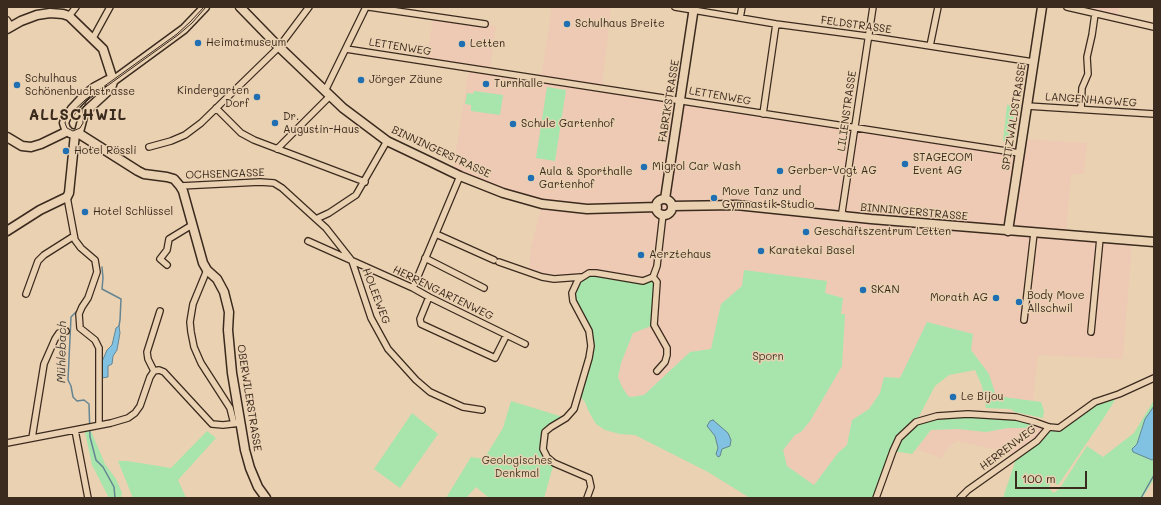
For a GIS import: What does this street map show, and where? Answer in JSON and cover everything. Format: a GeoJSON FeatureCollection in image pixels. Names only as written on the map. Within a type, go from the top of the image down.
{"type":"FeatureCollection","features":[{"type":"Feature","properties":{"kind":"street"},"geometry":{"type":"LineString","coordinates":[[69,16],[76,7]]}},
{"type":"Feature","properties":{"kind":"street"},"geometry":{"type":"LineString","coordinates":[[93,38],[110,7]]}},
{"type":"Feature","properties":{"kind":"street"},"geometry":{"type":"LineString","coordinates":[[7,137],[22,146],[31,147],[74,133],[81,127],[84,113],[109,90],[113,81],[175,36],[193,21],[205,7]]}},
{"type":"Feature","properties":{"kind":"street","name":"BINNINGERSTRASSE"},"geometry":{"type":"LineString","coordinates":[[240,7],[279,47],[343,108],[388,141],[460,176],[515,197],[542,204],[587,209],[657,207]]}},
{"type":"Feature","properties":{"kind":"street"},"geometry":{"type":"LineString","coordinates":[[149,147],[171,141],[193,130],[279,47],[309,7]]}},
{"type":"Feature","properties":{"kind":"street"},"geometry":{"type":"LineString","coordinates":[[277,149],[328,94],[346,49],[368,7],[485,24]]}},
{"type":"Feature","properties":{"kind":"street","name":"FELDSTRASSE"},"geometry":{"type":"LineString","coordinates":[[675,7],[694,8],[776,24],[868,36],[1033,62]]}},
{"type":"Feature","properties":{"kind":"street"},"geometry":{"type":"LineString","coordinates":[[740,18],[742,7]]}},
{"type":"Feature","properties":{"kind":"street","name":"LILIENSTRASSE"},"geometry":{"type":"LineString","coordinates":[[845,217],[842,212],[873,7]]}},
{"type":"Feature","properties":{"kind":"street"},"geometry":{"type":"LineString","coordinates":[[930,46],[938,7]]}},
{"type":"Feature","properties":{"kind":"street","name":"SPITZWALDSTRASSE"},"geometry":{"type":"LineString","coordinates":[[1008,231],[1042,7]]}},
{"type":"Feature","properties":{"kind":"street"},"geometry":{"type":"LineString","coordinates":[[1067,7],[1154,27]]}},
{"type":"Feature","properties":{"kind":"street","name":"FABRIKSTRASSE"},"geometry":{"type":"LineString","coordinates":[[665,199],[694,8]]}},
{"type":"Feature","properties":{"kind":"street"},"geometry":{"type":"LineString","coordinates":[[8,25],[42,14],[57,13],[69,16],[103,49],[113,81]]}},
{"type":"Feature","properties":{"kind":"street"},"geometry":{"type":"LineString","coordinates":[[1081,109],[1082,88],[1088,74],[1087,57],[1095,14]]}},
{"type":"Feature","properties":{"kind":"street"},"geometry":{"type":"LineString","coordinates":[[763,114],[776,24]]}},
{"type":"Feature","properties":{"kind":"street","name":"LETTENWEG"},"geometry":{"type":"LineString","coordinates":[[346,49],[763,114],[855,126],[1019,153]]}},
{"type":"Feature","properties":{"kind":"street"},"geometry":{"type":"LineString","coordinates":[[113,81],[108,80],[95,87],[75,105],[66,118],[65,127],[138,171],[144,174],[167,177],[174,180],[180,186]]}},
{"type":"Feature","properties":{"kind":"street","name":"LANGENHAGWEG"},"geometry":{"type":"LineString","coordinates":[[1027,106],[1154,114]]}},
{"type":"Feature","properties":{"kind":"street"},"geometry":{"type":"LineString","coordinates":[[216,108],[247,137],[265,146],[277,149],[365,182]]}},
{"type":"Feature","properties":{"kind":"street"},"geometry":{"type":"LineString","coordinates":[[74,133],[69,193],[67,197],[75,240],[80,248],[95,260],[97,272],[88,298],[82,306],[80,314],[80,328],[95,340],[99,348],[99,425]]}},
{"type":"Feature","properties":{"kind":"street"},"geometry":{"type":"LineString","coordinates":[[316,219],[329,213],[356,195],[388,141]]}},
{"type":"Feature","properties":{"kind":"street"},"geometry":{"type":"LineString","coordinates":[[413,288],[460,176]]}},
{"type":"Feature","properties":{"kind":"street","name":"OCHSENGASSE"},"geometry":{"type":"LineString","coordinates":[[180,186],[260,182],[274,183],[282,188],[316,219]]}},
{"type":"Feature","properties":{"kind":"street","name":"OBERWILERSTRASSE"},"geometry":{"type":"LineString","coordinates":[[180,186],[183,191],[203,263],[207,270],[217,280],[224,292],[229,312],[228,330],[237,424],[250,468],[258,487],[266,498]]}},
{"type":"Feature","properties":{"kind":"street"},"geometry":{"type":"LineString","coordinates":[[7,230],[40,210],[67,197]]}},
{"type":"Feature","properties":{"kind":"street"},"geometry":{"type":"LineString","coordinates":[[660,200],[669,200],[672,206],[670,212],[663,214],[659,212],[657,207],[660,200]]}},
{"type":"Feature","properties":{"kind":"street","name":"BINNINGERSTRASSE"},"geometry":{"type":"LineString","coordinates":[[672,206],[736,205],[845,217],[1154,242]]}},
{"type":"Feature","properties":{"kind":"street"},"geometry":{"type":"LineString","coordinates":[[436,234],[496,261],[554,279],[581,277],[589,273],[596,273],[643,281],[653,277],[657,266],[663,214]]}},
{"type":"Feature","properties":{"kind":"street","name":"HOLEEWEG"},"geometry":{"type":"LineString","coordinates":[[316,219],[326,228],[352,261],[371,318],[388,349],[416,380],[430,392],[463,407],[482,410]]}},
{"type":"Feature","properties":{"kind":"street"},"geometry":{"type":"LineString","coordinates":[[167,265],[160,258],[166,250],[169,239],[192,225]]}},
{"type":"Feature","properties":{"kind":"street"},"geometry":{"type":"LineString","coordinates":[[1024,320],[1034,233]]}},
{"type":"Feature","properties":{"kind":"street"},"geometry":{"type":"LineString","coordinates":[[26,294],[38,261],[44,255],[74,236]]}},
{"type":"Feature","properties":{"kind":"street"},"geometry":{"type":"LineString","coordinates":[[1091,332],[1100,238]]}},
{"type":"Feature","properties":{"kind":"street","name":"HERRENGARTENWEG"},"geometry":{"type":"LineString","coordinates":[[308,241],[413,288],[506,336],[525,344]]}},
{"type":"Feature","properties":{"kind":"street"},"geometry":{"type":"LineString","coordinates":[[425,258],[484,288]]}},
{"type":"Feature","properties":{"kind":"street"},"geometry":{"type":"LineString","coordinates":[[7,443],[92,427],[128,418],[135,413],[140,406],[150,377],[154,371],[159,370],[164,372],[212,424],[237,424],[230,408],[201,363],[194,347],[191,332],[190,322],[193,304],[207,270]]}},
{"type":"Feature","properties":{"kind":"street"},"geometry":{"type":"LineString","coordinates":[[581,277],[572,293],[573,301],[589,331],[591,346],[589,358],[574,409],[566,418],[545,432],[543,449],[547,457],[554,463],[589,478],[591,487],[587,498]]}},
{"type":"Feature","properties":{"kind":"street"},"geometry":{"type":"LineString","coordinates":[[653,277],[657,282],[654,325],[667,348],[665,362],[657,371]]}},
{"type":"Feature","properties":{"kind":"street"},"geometry":{"type":"LineString","coordinates":[[429,297],[420,319],[421,324],[495,358],[506,336]]}},
{"type":"Feature","properties":{"kind":"street"},"geometry":{"type":"LineString","coordinates":[[154,371],[148,359],[147,352],[160,311]]}},
{"type":"Feature","properties":{"kind":"street"},"geometry":{"type":"LineString","coordinates":[[32,438],[44,364],[55,339],[59,333],[66,331]]}},
{"type":"Feature","properties":{"kind":"street","name":"HERRENWEG"},"geometry":{"type":"LineString","coordinates":[[960,498],[968,490],[1037,441],[1049,427],[1059,428],[1095,402],[1119,394],[1154,378]]}},
{"type":"Feature","properties":{"kind":"street"},"geometry":{"type":"LineString","coordinates":[[876,498],[899,438],[916,422],[937,416],[968,414],[1016,417],[1049,427]]}},
{"type":"Feature","properties":{"kind":"street"},"geometry":{"type":"LineString","coordinates":[[76,430],[88,498]]}},
{"type":"Feature","properties":{"kind":"shaded area"},"geometry":{"type":"Polygon","coordinates":[[[552,7],[611,7],[602,87],[1019,153],[1022,139],[1087,143],[1084,174],[1071,174],[1066,235],[1132,241],[1123,359],[1038,355],[1033,401],[996,396],[980,360],[971,350],[899,378],[884,377],[880,393],[869,409],[852,420],[847,445],[838,453],[815,486],[787,466],[783,450],[795,435],[801,432],[810,421],[842,366],[845,314],[841,314],[824,293],[827,281],[742,286],[721,304],[711,349],[690,352],[644,395],[628,396],[618,377],[621,363],[633,333],[643,281],[581,277],[554,279],[529,272],[531,247],[542,204],[453,170],[469,68],[427,62],[433,16],[496,26],[490,70],[541,78],[552,7]]]}},
{"type":"Feature","properties":{"kind":"shaded area"},"geometry":{"type":"Polygon","coordinates":[[[1073,7],[1119,7],[1116,19],[1073,7]]]}},
{"type":"Feature","properties":{"kind":"shaded area"},"geometry":{"type":"Polygon","coordinates":[[[1035,422],[1049,427],[1042,436],[1014,457],[1007,452],[957,441],[945,451],[942,458],[916,449],[931,430],[958,429],[986,432],[1008,428],[1032,428],[1035,422]]]}},
{"type":"Feature","properties":{"kind":"green space"},"geometry":{"type":"Polygon","coordinates":[[[547,87],[566,90],[555,161],[536,158],[547,87]]]}},
{"type":"Feature","properties":{"kind":"green space"},"geometry":{"type":"Polygon","coordinates":[[[474,91],[503,95],[500,115],[471,111],[471,105],[465,104],[467,93],[473,94],[474,91]]]}},
{"type":"Feature","properties":{"kind":"green space"},"geometry":{"type":"Polygon","coordinates":[[[1007,105],[1021,107],[1014,115],[1011,136],[1007,141],[1003,141],[1007,105]]]}},
{"type":"Feature","properties":{"kind":"green space","name":"Sporn"},"geometry":{"type":"Polygon","coordinates":[[[744,270],[827,281],[825,293],[843,298],[841,314],[845,314],[842,366],[810,421],[801,432],[795,435],[783,450],[787,466],[814,485],[838,453],[847,445],[852,420],[869,409],[880,393],[884,377],[900,378],[927,322],[973,334],[971,350],[989,374],[996,396],[1041,402],[1044,411],[1043,418],[1015,412],[1011,409],[986,408],[982,386],[975,370],[949,375],[935,386],[916,422],[968,414],[1035,422],[1033,428],[1008,428],[986,432],[958,429],[931,430],[912,454],[893,451],[876,498],[750,498],[708,472],[635,435],[620,434],[605,430],[596,424],[585,402],[578,394],[590,340],[573,301],[574,287],[589,273],[643,281],[653,277],[657,282],[654,325],[633,333],[621,363],[618,377],[622,387],[628,396],[631,397],[644,395],[690,352],[711,349],[721,304],[742,286],[744,270]]]}},
{"type":"Feature","properties":{"kind":"green space"},"geometry":{"type":"Polygon","coordinates":[[[1114,398],[1115,400],[1105,416],[1058,485],[1051,481],[1049,489],[1054,493],[1060,488],[1087,446],[1103,457],[1134,433],[1154,400],[1154,406],[1145,419],[1137,444],[1133,447],[1151,460],[1154,459],[1154,479],[1143,497],[1145,498],[1003,498],[1015,462],[1014,457],[1042,436],[1051,441],[1043,436],[1049,431],[1060,430],[1096,404],[1114,398]]]}},
{"type":"Feature","properties":{"kind":"green space","name":"Geologisches Denkmal"},"geometry":{"type":"Polygon","coordinates":[[[511,401],[566,418],[545,432],[543,449],[554,463],[544,498],[489,498],[476,487],[466,498],[446,498],[471,457],[484,459],[503,428],[511,401]]]}},
{"type":"Feature","properties":{"kind":"green space"},"geometry":{"type":"Polygon","coordinates":[[[412,413],[438,434],[400,488],[374,469],[412,413]]]}},
{"type":"Feature","properties":{"kind":"green space"},"geometry":{"type":"Polygon","coordinates":[[[91,431],[105,464],[116,479],[122,493],[121,498],[109,498],[92,465],[85,432],[91,431]]]}},
{"type":"Feature","properties":{"kind":"green space"},"geometry":{"type":"Polygon","coordinates":[[[207,431],[216,438],[178,480],[186,498],[133,498],[118,461],[171,468],[207,431]]]}},
{"type":"Feature","properties":{"kind":"water"},"geometry":{"type":"Polygon","coordinates":[[[119,326],[120,333],[117,350],[113,356],[112,364],[108,366],[108,377],[102,378],[101,364],[107,350],[112,345],[116,328],[119,326]]]}},
{"type":"Feature","properties":{"kind":"water"},"geometry":{"type":"Polygon","coordinates":[[[1154,406],[1154,459],[1152,460],[1133,452],[1132,449],[1137,444],[1145,419],[1154,406]]]}},
{"type":"Feature","properties":{"kind":"water"},"geometry":{"type":"Polygon","coordinates":[[[713,420],[728,433],[731,440],[730,446],[722,449],[720,456],[718,457],[716,454],[718,448],[715,436],[707,426],[710,421],[713,420]]]}},
{"type":"Feature","properties":{"kind":"waterway"},"geometry":{"type":"LineString","coordinates":[[102,267],[102,289],[121,299],[119,326]]}},
{"type":"Feature","properties":{"kind":"waterway","name":"Mühlebach"},"geometry":{"type":"LineString","coordinates":[[77,311],[71,317],[68,380],[73,397],[77,401],[84,400],[89,404],[90,437],[96,460],[103,467],[114,487],[115,498]]}},
{"type":"Feature","properties":{"kind":"waterway"},"geometry":{"type":"LineString","coordinates":[[1141,498],[1154,475]]}},
{"type":"Feature","properties":{"kind":"tram line"},"geometry":{"type":"LineString","coordinates":[[204,7],[177,34],[85,100],[67,117],[65,123],[67,128],[73,131],[80,128],[83,123],[83,109],[89,99],[178,35],[192,23],[206,7]]}},
{"type":"Feature","properties":{"kind":"place","name":"Schulhaus Breite"},"geometry":{"type":"Point","coordinates":[567,24]}},
{"type":"Feature","properties":{"kind":"place","name":"Heimatmuseum"},"geometry":{"type":"Point","coordinates":[198,43]}},
{"type":"Feature","properties":{"kind":"place","name":"Letten"},"geometry":{"type":"Point","coordinates":[462,44]}},
{"type":"Feature","properties":{"kind":"place","name":"Jörger Zäune"},"geometry":{"type":"Point","coordinates":[361,80]}},
{"type":"Feature","properties":{"kind":"place","name":"Turnhalle"},"geometry":{"type":"Point","coordinates":[486,84]}},
{"type":"Feature","properties":{"kind":"place","name":"Schulhaus Schönenbuchstrasse"},"geometry":{"type":"Point","coordinates":[17,85]}},
{"type":"Feature","properties":{"kind":"place","name":"Kindergarten Dorf"},"geometry":{"type":"Point","coordinates":[257,97]}},
{"type":"Feature","properties":{"kind":"place","name":"Dr. Augustin-Haus"},"geometry":{"type":"Point","coordinates":[275,123]}},
{"type":"Feature","properties":{"kind":"place","name":"Schule Gartenhof"},"geometry":{"type":"Point","coordinates":[513,124]}},
{"type":"Feature","properties":{"kind":"place","name":"Hotel Rössli"},"geometry":{"type":"Point","coordinates":[66,151]}},
{"type":"Feature","properties":{"kind":"place","name":"STAGECOM Event AG"},"geometry":{"type":"Point","coordinates":[905,164]}},
{"type":"Feature","properties":{"kind":"place","name":"Migrol Car Wash"},"geometry":{"type":"Point","coordinates":[644,167]}},
{"type":"Feature","properties":{"kind":"place","name":"Gerber-Vogt AG"},"geometry":{"type":"Point","coordinates":[780,171]}},
{"type":"Feature","properties":{"kind":"place","name":"Aula & Sporthalle Gartenhof"},"geometry":{"type":"Point","coordinates":[531,178]}},
{"type":"Feature","properties":{"kind":"place","name":"Move Tanz und Gymnastik Studio"},"geometry":{"type":"Point","coordinates":[714,198]}},
{"type":"Feature","properties":{"kind":"place","name":"Hotel Schlüssel"},"geometry":{"type":"Point","coordinates":[85,212]}},
{"type":"Feature","properties":{"kind":"place","name":"Geschäftszentrum Letten"},"geometry":{"type":"Point","coordinates":[806,232]}},
{"type":"Feature","properties":{"kind":"place","name":"Karatekai Basel"},"geometry":{"type":"Point","coordinates":[761,251]}},
{"type":"Feature","properties":{"kind":"place","name":"Aerztehaus"},"geometry":{"type":"Point","coordinates":[641,255]}},
{"type":"Feature","properties":{"kind":"place","name":"SKAN"},"geometry":{"type":"Point","coordinates":[863,290]}},
{"type":"Feature","properties":{"kind":"place","name":"Morath AG"},"geometry":{"type":"Point","coordinates":[996,298]}},
{"type":"Feature","properties":{"kind":"place","name":"Body Move Allschwil"},"geometry":{"type":"Point","coordinates":[1019,302]}},
{"type":"Feature","properties":{"kind":"place","name":"Le Bijou"},"geometry":{"type":"Point","coordinates":[953,397]}},
{"type":"Feature","properties":{"kind":"district","name":"ALLSCHWIL"},"geometry":{"type":"Point","coordinates":[78,115]}}]}
